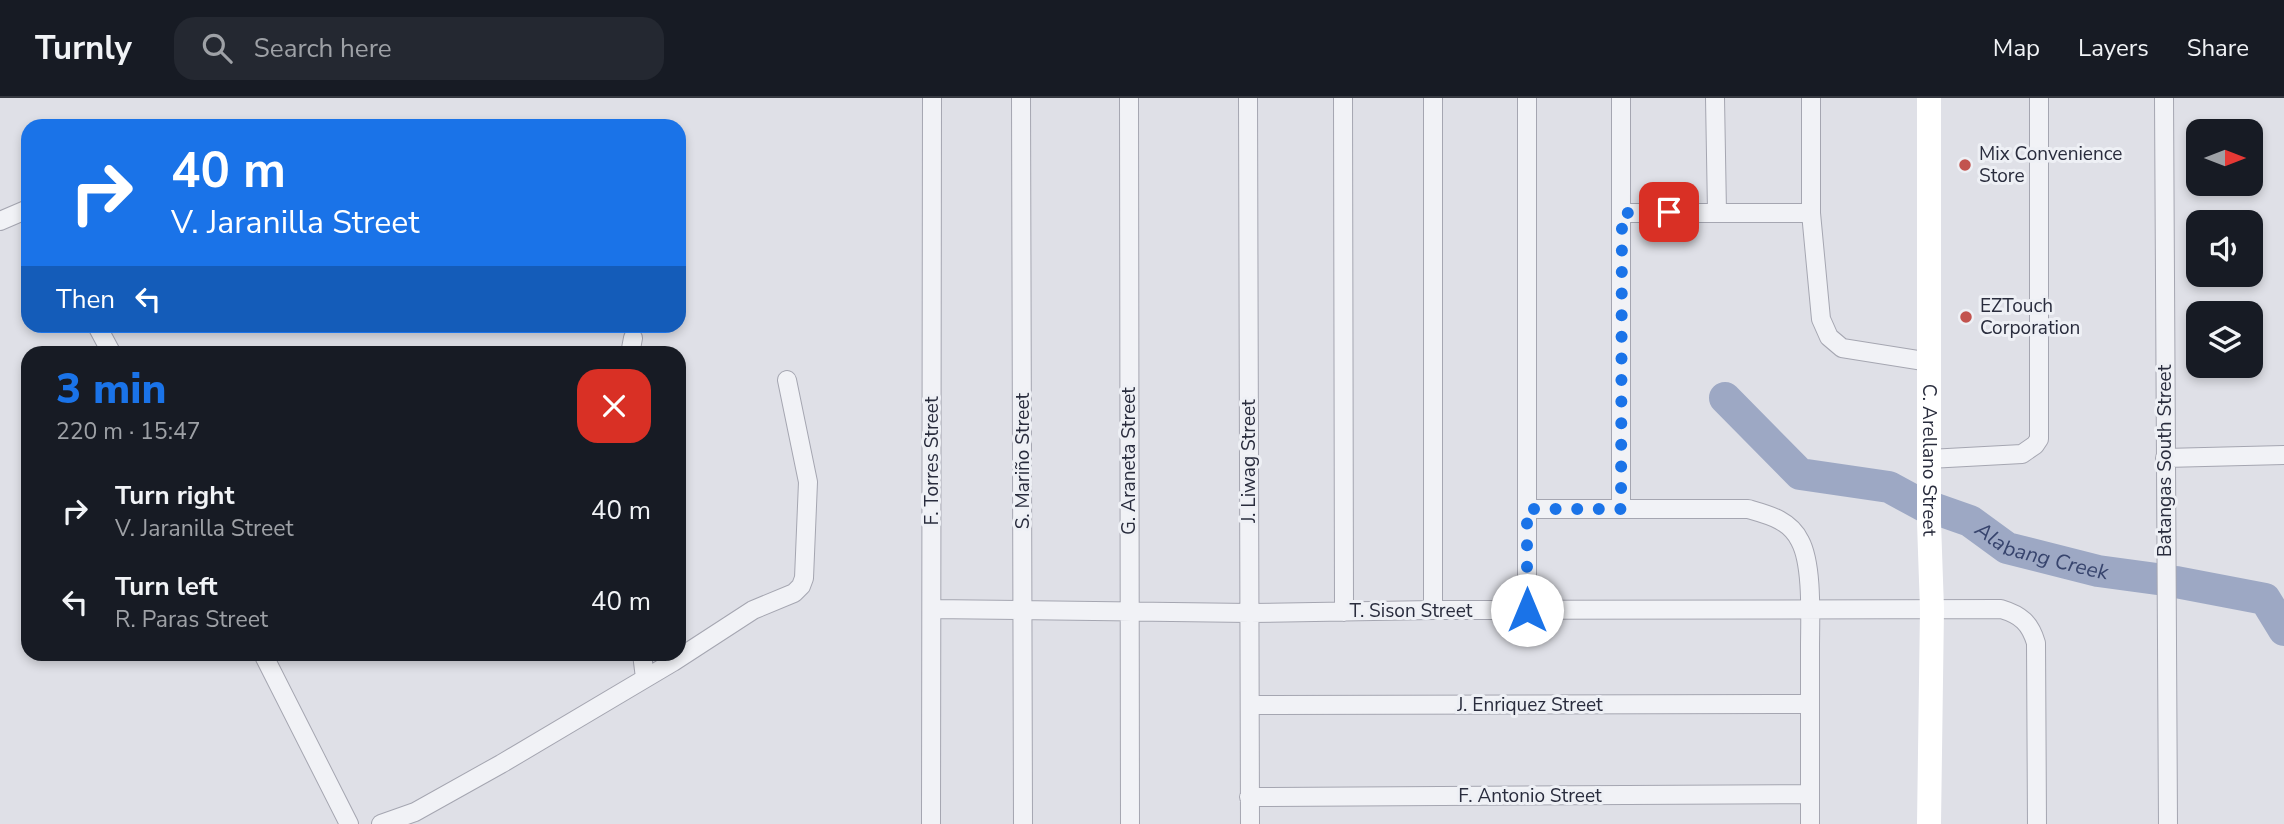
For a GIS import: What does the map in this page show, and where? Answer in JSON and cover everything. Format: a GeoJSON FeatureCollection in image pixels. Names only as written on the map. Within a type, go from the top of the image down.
{"type":"FeatureCollection","features":[{"type":"Feature","properties":{"kind":"street","name":"F. Torres Street"},"geometry":{"type":"LineString","coordinates":[[931,824],[932,98]]}},
{"type":"Feature","properties":{"kind":"street","name":"S. Mariño Street"},"geometry":{"type":"LineString","coordinates":[[1021,98],[1023,824]]}},
{"type":"Feature","properties":{"kind":"street","name":"G. Araneta Street"},"geometry":{"type":"LineString","coordinates":[[1129,98],[1130,824]]}},
{"type":"Feature","properties":{"kind":"street","name":"J. Liwag Street"},"geometry":{"type":"LineString","coordinates":[[1248,98],[1250,824]]}},
{"type":"Feature","properties":{"kind":"street"},"geometry":{"type":"LineString","coordinates":[[1343,98],[1344,612]]}},
{"type":"Feature","properties":{"kind":"street"},"geometry":{"type":"LineString","coordinates":[[1433,98],[1433,610]]}},
{"type":"Feature","properties":{"kind":"street"},"geometry":{"type":"LineString","coordinates":[[1527,98],[1527,610]]}},
{"type":"Feature","properties":{"kind":"street"},"geometry":{"type":"LineString","coordinates":[[1621,98],[1621,509]]}},
{"type":"Feature","properties":{"kind":"street"},"geometry":{"type":"LineString","coordinates":[[1715,98],[1717,212]]}},
{"type":"Feature","properties":{"kind":"street"},"geometry":{"type":"LineString","coordinates":[[1811,98],[1811,213],[1821,319],[1829,337],[1842,348],[1930,362]]}},
{"type":"Feature","properties":{"kind":"street","name":"C. Arellano Street"},"geometry":{"type":"LineString","coordinates":[[1929,98],[1930,824]]}},
{"type":"Feature","properties":{"kind":"street"},"geometry":{"type":"LineString","coordinates":[[1929,459],[2022,454],[2035,445],[2040,430],[2039,98]]}},
{"type":"Feature","properties":{"kind":"street","name":"Batangas South Street"},"geometry":{"type":"LineString","coordinates":[[2164,98],[2168,824]]}},
{"type":"Feature","properties":{"kind":"street"},"geometry":{"type":"LineString","coordinates":[[0,221],[21,212]]}},
{"type":"Feature","properties":{"kind":"street"},"geometry":{"type":"LineString","coordinates":[[1622,213],[1811,213]]}},
{"type":"Feature","properties":{"kind":"street"},"geometry":{"type":"LineString","coordinates":[[686,652],[753,610],[794,593],[804,578],[808,482],[787,380]]}},
{"type":"Feature","properties":{"kind":"street"},"geometry":{"type":"LineString","coordinates":[[2165,458],[2284,455]]}},
{"type":"Feature","properties":{"kind":"street"},"geometry":{"type":"LineString","coordinates":[[1527,509],[1748,509],[1768,514],[1788,524],[1801,542],[1807,564],[1810,610],[1810,824]]}},
{"type":"Feature","properties":{"kind":"street","name":"T. Sison Street"},"geometry":{"type":"LineString","coordinates":[[932,608],[1250,614],[1433,610],[2001,609],[2016,614],[2031,627],[2036,643],[2037,824]]}},
{"type":"Feature","properties":{"kind":"street"},"geometry":{"type":"LineString","coordinates":[[267,661],[349,824]]}},
{"type":"Feature","properties":{"kind":"street"},"geometry":{"type":"LineString","coordinates":[[643,661],[645,678]]}},
{"type":"Feature","properties":{"kind":"street"},"geometry":{"type":"LineString","coordinates":[[381,824],[415,812],[672,661]]}},
{"type":"Feature","properties":{"kind":"street","name":"J. Enriquez Street"},"geometry":{"type":"LineString","coordinates":[[1250,705],[1810,704]]}},
{"type":"Feature","properties":{"kind":"street","name":"F. Antonio Street"},"geometry":{"type":"LineString","coordinates":[[1250,797],[1810,794]]}},
{"type":"Feature","properties":{"kind":"waterway","name":"Alabang Creek"},"geometry":{"type":"LineString","coordinates":[[1725,398],[1800,474],[1889,487],[1924,506]]}},
{"type":"Feature","properties":{"kind":"waterway","name":"Alabang Creek"},"geometry":{"type":"LineString","coordinates":[[1933,508],[1970,521],[2007,548],[2098,571],[2157,579]]}},
{"type":"Feature","properties":{"kind":"waterway","name":"Alabang Creek"},"geometry":{"type":"LineString","coordinates":[[2176,582],[2265,599],[2284,630]]}},
{"type":"Feature","properties":{"kind":"place","name":"Mix Convenience Store"},"geometry":{"type":"Point","coordinates":[1965,165]}},
{"type":"Feature","properties":{"kind":"place","name":"EZTouch Corporation"},"geometry":{"type":"Point","coordinates":[1966,317]}},
{"type":"Feature","properties":{"kind":"route"},"geometry":{"type":"LineString","coordinates":[[1527,610],[1527,509],[1621,509],[1622,213],[1669,212]]}}]}
